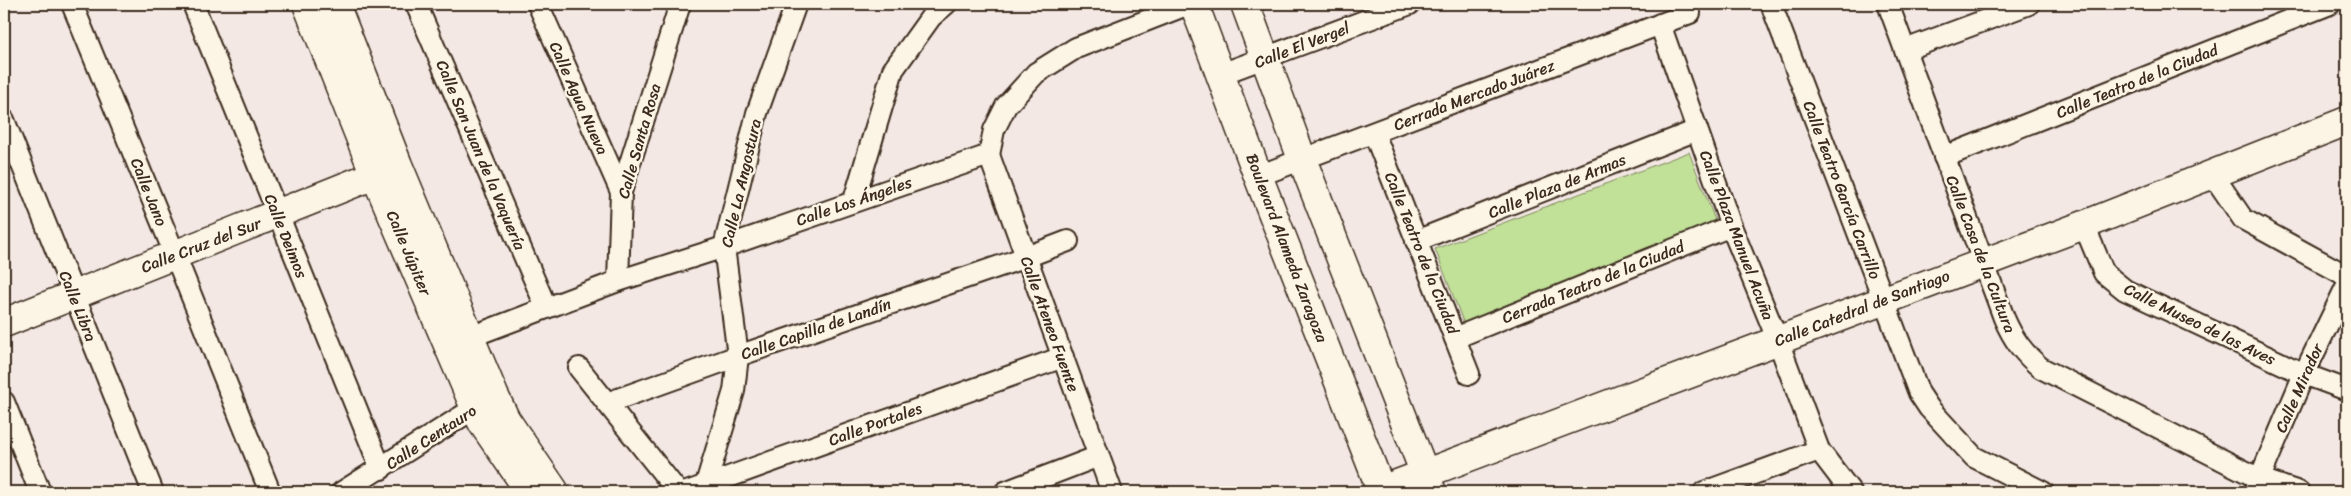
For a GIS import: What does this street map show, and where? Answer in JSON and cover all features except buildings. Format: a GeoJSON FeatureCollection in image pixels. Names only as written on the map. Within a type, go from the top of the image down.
{"type":"FeatureCollection","features":[{"type":"Feature","properties":{"kind":"street","name":"Calle Jano"},"geometry":{"type":"LineString","coordinates":[[72,4],[270,492]]}},
{"type":"Feature","properties":{"kind":"street","name":"Calle Deimos"},"geometry":{"type":"LineString","coordinates":[[192,4],[381,469]]}},
{"type":"Feature","properties":{"kind":"street","name":"Calle Júpiter"},"geometry":{"type":"LineString","coordinates":[[307,4],[470,337],[484,402],[483,424],[548,492]]}},
{"type":"Feature","properties":{"kind":"street","name":"Calle Júpiter"},"geometry":{"type":"LineString","coordinates":[[335,4],[387,170],[484,402]]}},
{"type":"Feature","properties":{"kind":"street","name":"Calle San Juan de la Vaquería"},"geometry":{"type":"LineString","coordinates":[[416,4],[546,306]]}},
{"type":"Feature","properties":{"kind":"street","name":"Calle Agua Nueva"},"geometry":{"type":"LineString","coordinates":[[538,4],[621,192]]}},
{"type":"Feature","properties":{"kind":"street","name":"Calle Santa Rosa"},"geometry":{"type":"LineString","coordinates":[[618,281],[621,192],[680,4]]}},
{"type":"Feature","properties":{"kind":"street","name":"Calle La Angostura"},"geometry":{"type":"LineString","coordinates":[[706,484],[734,391],[738,356],[724,246],[757,113],[796,4]]}},
{"type":"Feature","properties":{"kind":"street"},"geometry":{"type":"LineString","coordinates":[[854,200],[893,70],[931,17],[946,4]]}},
{"type":"Feature","properties":{"kind":"street"},"geometry":{"type":"LineString","coordinates":[[989,154],[994,130],[1006,106],[1036,73],[1076,48],[1188,4]]}},
{"type":"Feature","properties":{"kind":"street","name":"Boulevard Alameda Zaragoza"},"geometry":{"type":"LineString","coordinates":[[1194,4],[1258,176],[1380,491]]}},
{"type":"Feature","properties":{"kind":"street"},"geometry":{"type":"LineString","coordinates":[[1245,4],[1302,159],[1428,483]]}},
{"type":"Feature","properties":{"kind":"street","name":"Calle El Vergel"},"geometry":{"type":"LineString","coordinates":[[1221,74],[1410,4]]}},
{"type":"Feature","properties":{"kind":"street","name":"Calle Teatro García Carrillo"},"geometry":{"type":"LineString","coordinates":[[1771,4],[1885,299],[1912,377],[1929,408],[1974,457],[2043,492]]}},
{"type":"Feature","properties":{"kind":"street","name":"Calle Casa de la Cultura"},"geometry":{"type":"LineString","coordinates":[[1888,4],[1983,262],[2013,338],[2025,354],[2041,368],[2257,485],[2299,492]]}},
{"type":"Feature","properties":{"kind":"street"},"geometry":{"type":"LineString","coordinates":[[1905,50],[2028,4]]}},
{"type":"Feature","properties":{"kind":"street","name":"Calle Teatro de la Ciudad"},"geometry":{"type":"LineString","coordinates":[[1944,157],[2330,4]]}},
{"type":"Feature","properties":{"kind":"street","name":"Cerrada Mercado Juárez"},"geometry":{"type":"LineString","coordinates":[[1258,176],[1690,13]]}},
{"type":"Feature","properties":{"kind":"street","name":"Calle Plaza Manuel Acuña"},"geometry":{"type":"LineString","coordinates":[[1660,24],[1731,226],[1778,341],[1819,450],[1852,492]]}},
{"type":"Feature","properties":{"kind":"street","name":"Calle Libra"},"geometry":{"type":"LineString","coordinates":[[4,120],[153,492]]}},
{"type":"Feature","properties":{"kind":"street","name":"Calle Catedral de Santiago"},"geometry":{"type":"LineString","coordinates":[[1380,491],[1428,483],[1778,341],[2084,225],[2347,121]]}},
{"type":"Feature","properties":{"kind":"street","name":"Calle Plaza de Armas"},"geometry":{"type":"LineString","coordinates":[[1416,241],[1697,130]]}},
{"type":"Feature","properties":{"kind":"street","name":"Calle Teatro de la Ciudad"},"geometry":{"type":"LineString","coordinates":[[1374,133],[1469,374]]}},
{"type":"Feature","properties":{"kind":"street","name":"Calle Los Ángeles"},"geometry":{"type":"LineString","coordinates":[[470,337],[546,306],[989,154]]}},
{"type":"Feature","properties":{"kind":"street","name":"Calle Ateneo Fuente"},"geometry":{"type":"LineString","coordinates":[[989,154],[1112,492]]}},
{"type":"Feature","properties":{"kind":"street","name":"Calle Cruz del Sur"},"geometry":{"type":"LineString","coordinates":[[4,323],[387,170]]}},
{"type":"Feature","properties":{"kind":"street"},"geometry":{"type":"LineString","coordinates":[[2213,175],[2243,219],[2254,227],[2347,276]]}},
{"type":"Feature","properties":{"kind":"street","name":"Calle Museo de las Aves"},"geometry":{"type":"LineString","coordinates":[[2084,225],[2098,261],[2104,273],[2112,282],[2125,290],[2304,374],[2347,390]]}},
{"type":"Feature","properties":{"kind":"street","name":"Cerrada Teatro de la Ciudad"},"geometry":{"type":"LineString","coordinates":[[1455,338],[1731,226]]}},
{"type":"Feature","properties":{"kind":"street","name":"Calle Capilla de Landín"},"geometry":{"type":"LineString","coordinates":[[607,403],[738,356],[1026,258],[1068,241]]}},
{"type":"Feature","properties":{"kind":"street","name":"Calle Mirador"},"geometry":{"type":"LineString","coordinates":[[2257,485],[2304,374],[2347,285]]}},
{"type":"Feature","properties":{"kind":"street","name":"Calle Portales"},"geometry":{"type":"LineString","coordinates":[[687,492],[1063,358]]}},
{"type":"Feature","properties":{"kind":"street"},"geometry":{"type":"LineString","coordinates":[[578,368],[678,492]]}},
{"type":"Feature","properties":{"kind":"street"},"geometry":{"type":"LineString","coordinates":[[4,402],[40,492]]}},
{"type":"Feature","properties":{"kind":"street","name":"Calle Centauro"},"geometry":{"type":"LineString","coordinates":[[342,492],[484,402]]}},
{"type":"Feature","properties":{"kind":"street"},"geometry":{"type":"LineString","coordinates":[[1704,492],[1819,450]]}},
{"type":"Feature","properties":{"kind":"street"},"geometry":{"type":"LineString","coordinates":[[1005,492],[1099,456]]}},
{"type":"Feature","properties":{"kind":"green space"},"geometry":{"type":"Polygon","coordinates":[[[1689,152],[1718,228],[1464,324],[1435,249],[1689,152]]]}}]}
